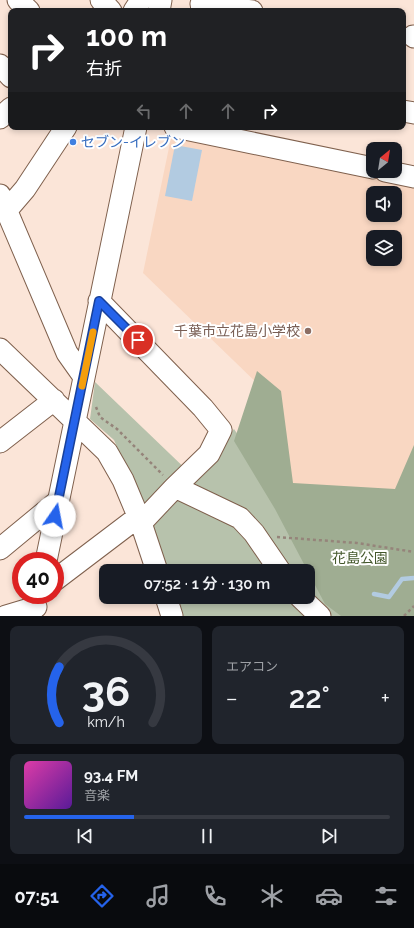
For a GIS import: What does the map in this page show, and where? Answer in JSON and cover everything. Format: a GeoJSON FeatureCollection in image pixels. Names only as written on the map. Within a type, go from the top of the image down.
{"type":"FeatureCollection","features":[{"type":"Feature","properties":{"kind":"street"},"geometry":{"type":"LineString","coordinates":[[18,0],[26,8]]}},
{"type":"Feature","properties":{"kind":"street"},"geometry":{"type":"LineString","coordinates":[[101,0],[108,8]]}},
{"type":"Feature","properties":{"kind":"street"},"geometry":{"type":"LineString","coordinates":[[201,5],[226,8]]}},
{"type":"Feature","properties":{"kind":"street"},"geometry":{"type":"LineString","coordinates":[[0,65],[8,74]]}},
{"type":"Feature","properties":{"kind":"street"},"geometry":{"type":"LineString","coordinates":[[0,118],[8,111]]}},
{"type":"Feature","properties":{"kind":"street"},"geometry":{"type":"LineString","coordinates":[[64,130],[25,189],[4,212],[67,353],[84,377]]}},
{"type":"Feature","properties":{"kind":"street"},"geometry":{"type":"LineString","coordinates":[[48,552],[135,130]]}},
{"type":"Feature","properties":{"kind":"street"},"geometry":{"type":"LineString","coordinates":[[190,130],[366,167]]}},
{"type":"Feature","properties":{"kind":"street"},"geometry":{"type":"LineString","coordinates":[[402,175],[414,177]]}},
{"type":"Feature","properties":{"kind":"street"},"geometry":{"type":"LineString","coordinates":[[64,574],[140,520],[209,454],[221,430],[203,408],[99,301]]}},
{"type":"Feature","properties":{"kind":"street"},"geometry":{"type":"LineString","coordinates":[[0,349],[107,452],[123,480],[140,520],[155,564]]}},
{"type":"Feature","properties":{"kind":"street"},"geometry":{"type":"LineString","coordinates":[[0,442],[54,400]]}},
{"type":"Feature","properties":{"kind":"street"},"geometry":{"type":"LineString","coordinates":[[175,487],[240,518],[256,536],[275,564]]}},
{"type":"Feature","properties":{"kind":"street"},"geometry":{"type":"LineString","coordinates":[[0,549],[58,502]]}},
{"type":"Feature","properties":{"kind":"street"},"geometry":{"type":"LineString","coordinates":[[168,604],[172,616]]}},
{"type":"Feature","properties":{"kind":"street"},"geometry":{"type":"LineString","coordinates":[[307,604],[320,616]]}},
{"type":"Feature","properties":{"kind":"street"},"geometry":{"type":"LineString","coordinates":[[6,616],[36,606]]}},
{"type":"Feature","properties":{"kind":"path"},"geometry":{"type":"LineString","coordinates":[[93,401],[100,417],[117,430],[175,487]]}},
{"type":"Feature","properties":{"kind":"path"},"geometry":{"type":"LineString","coordinates":[[256,536],[357,543],[414,552]]}},
{"type":"Feature","properties":{"kind":"path"},"geometry":{"type":"LineString","coordinates":[[404,616],[414,606]]}},
{"type":"Feature","properties":{"kind":"shaded area","name":"千葉市立花島小学校"},"geometry":{"type":"Polygon","coordinates":[[[172,133],[366,173],[366,178],[390,178],[414,183],[414,504],[282,498],[263,389],[143,273],[172,133]]]}},
{"type":"Feature","properties":{"kind":"green space"},"geometry":{"type":"Polygon","coordinates":[[[257,371],[281,391],[293,483],[395,489],[414,445],[414,616],[341,616],[325,604],[315,585],[315,564],[304,564],[275,509],[234,441],[257,371]]]}},
{"type":"Feature","properties":{"kind":"green space","name":"花島公園"},"geometry":{"type":"Polygon","coordinates":[[[95,382],[194,477],[234,429],[282,500],[414,616],[181,616],[177,604],[315,604],[315,564],[165,564],[156,537],[114,440],[90,419],[95,382]]]}},
{"type":"Feature","properties":{"kind":"water"},"geometry":{"type":"Polygon","coordinates":[[[175,145],[202,150],[192,201],[165,196],[175,145]]]}},
{"type":"Feature","properties":{"kind":"waterway"},"geometry":{"type":"LineString","coordinates":[[374,594],[389,597],[402,579],[414,578]]}},
{"type":"Feature","properties":{"kind":"slow traffic"},"geometry":{"type":"LineString","coordinates":[[82,386],[93,332]]}},
{"type":"Feature","properties":{"kind":"place","name":"セブン-イレブン"},"geometry":{"type":"Point","coordinates":[73,142]}},
{"type":"Feature","properties":{"kind":"place","name":"千葉市立花島小学校"},"geometry":{"type":"Point","coordinates":[308,331]}},
{"type":"Feature","properties":{"kind":"route"},"geometry":{"type":"LineString","coordinates":[[55,516],[99,301],[138,340]]}}]}
